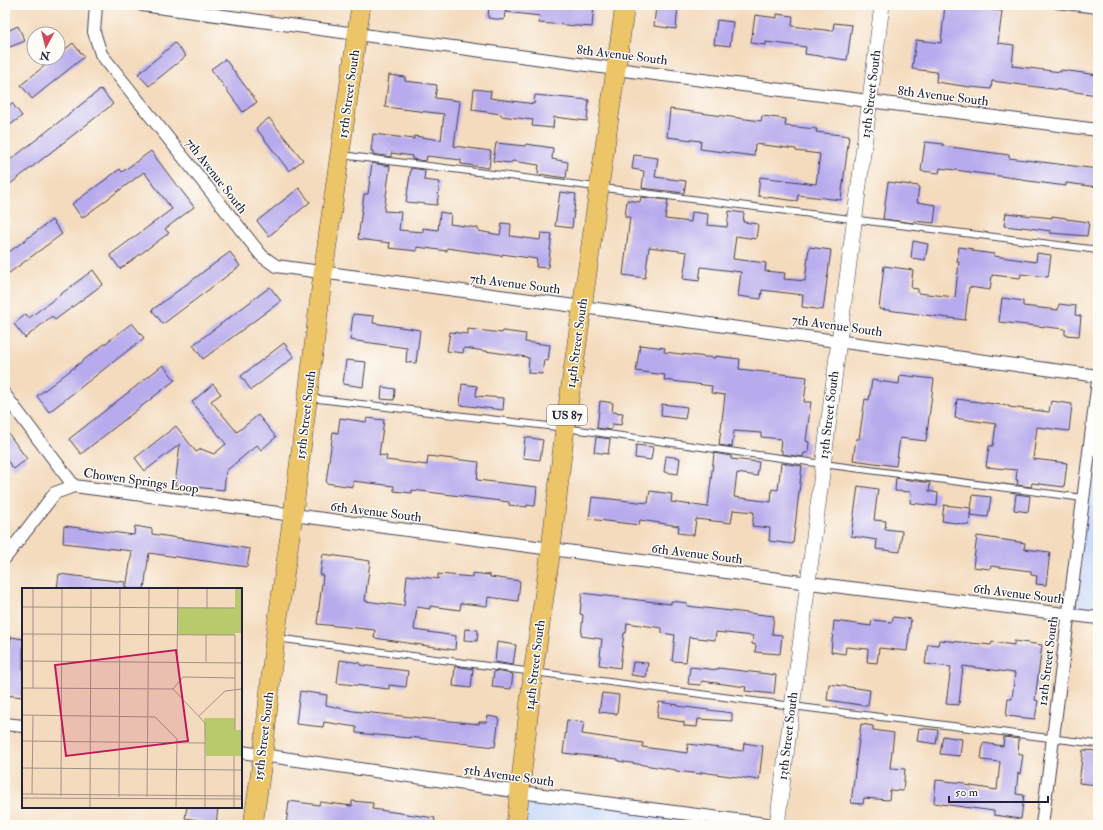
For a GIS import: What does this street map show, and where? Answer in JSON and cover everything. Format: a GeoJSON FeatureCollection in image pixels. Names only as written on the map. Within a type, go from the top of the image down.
{"type":"FeatureCollection","features":[{"type":"Feature","properties":{"kind":"main road","name":"15th Street South"},"geometry":{"type":"LineString","coordinates":[[253,825],[263,754],[275,638],[293,515],[323,273],[361,5]]}},
{"type":"Feature","properties":{"kind":"main road","name":"14th Street South"},"geometry":{"type":"LineString","coordinates":[[516,825],[533,673],[551,549],[565,428],[624,5]]}},
{"type":"Feature","properties":{"kind":"street","name":"7th Avenue South"},"geometry":{"type":"LineString","coordinates":[[96,5],[94,32],[101,54],[262,256],[276,266],[1098,376]]}},
{"type":"Feature","properties":{"kind":"street","name":"8th Avenue South"},"geometry":{"type":"LineString","coordinates":[[142,5],[1098,130]]}},
{"type":"Feature","properties":{"kind":"street","name":"13th Street South"},"geometry":{"type":"LineString","coordinates":[[777,825],[882,5]]}},
{"type":"Feature","properties":{"kind":"street","name":"12th Street South"},"geometry":{"type":"LineString","coordinates":[[1042,825],[1098,381]]}},
{"type":"Feature","properties":{"kind":"street","name":"Chowen Springs Loop"},"geometry":{"type":"LineString","coordinates":[[5,395],[74,486],[293,515]]}},
{"type":"Feature","properties":{"kind":"street"},"geometry":{"type":"LineString","coordinates":[[5,558],[55,493],[74,486]]}},
{"type":"Feature","properties":{"kind":"street","name":"6th Avenue South"},"geometry":{"type":"LineString","coordinates":[[293,515],[808,583],[1098,618]]}},
{"type":"Feature","properties":{"kind":"street"},"geometry":{"type":"LineString","coordinates":[[5,724],[22,726]]}},
{"type":"Feature","properties":{"kind":"street","name":"5th Avenue South"},"geometry":{"type":"LineString","coordinates":[[242,752],[520,792],[774,825]]}},
{"type":"Feature","properties":{"kind":"lane"},"geometry":{"type":"LineString","coordinates":[[1056,5],[1098,10]]}},
{"type":"Feature","properties":{"kind":"lane"},"geometry":{"type":"LineString","coordinates":[[340,155],[599,186],[854,220],[1098,250]]}},
{"type":"Feature","properties":{"kind":"lane"},"geometry":{"type":"LineString","coordinates":[[308,397],[565,428],[1083,498]]}},
{"type":"Feature","properties":{"kind":"lane"},"geometry":{"type":"LineString","coordinates":[[275,638],[533,673],[1098,744]]}},
{"type":"Feature","properties":{"kind":"shaded area"},"geometry":{"type":"Polygon","coordinates":[[[1098,381],[1098,618],[1068,614],[1098,381]]]}},
{"type":"Feature","properties":{"kind":"shaded area"},"geometry":{"type":"Polygon","coordinates":[[[520,792],[774,825],[516,825],[520,792]]]}},
{"type":"Feature","properties":{"kind":"building"},"geometry":{"type":"Polygon","coordinates":[[[489,5],[506,5],[504,20],[488,18],[489,5]]]}},
{"type":"Feature","properties":{"kind":"building"},"geometry":{"type":"Polygon","coordinates":[[[507,5],[594,5],[592,27],[539,23],[540,16],[506,12],[507,5]]]}},
{"type":"Feature","properties":{"kind":"building"},"geometry":{"type":"Polygon","coordinates":[[[656,5],[678,5],[676,29],[654,26],[656,5]]]}},
{"type":"Feature","properties":{"kind":"building"},"geometry":{"type":"Polygon","coordinates":[[[945,5],[1002,11],[998,43],[1014,45],[1012,66],[1098,75],[1098,95],[992,81],[991,89],[970,87],[936,82],[937,72],[912,69],[916,40],[941,43],[945,5]]]}},
{"type":"Feature","properties":{"kind":"building"},"geometry":{"type":"Polygon","coordinates":[[[777,14],[793,16],[792,26],[833,31],[834,23],[852,25],[847,60],[805,54],[806,47],[766,42],[766,45],[751,43],[755,15],[777,18],[777,14]]]}},
{"type":"Feature","properties":{"kind":"building"},"geometry":{"type":"Polygon","coordinates":[[[717,20],[733,22],[730,46],[714,44],[717,20]]]}},
{"type":"Feature","properties":{"kind":"building"},"geometry":{"type":"Polygon","coordinates":[[[18,26],[25,41],[5,49],[5,32],[18,26]]]}},
{"type":"Feature","properties":{"kind":"building"},"geometry":{"type":"Polygon","coordinates":[[[73,43],[84,57],[32,99],[21,85],[44,66],[66,66],[66,49],[73,43]]]}},
{"type":"Feature","properties":{"kind":"building"},"geometry":{"type":"Polygon","coordinates":[[[175,43],[186,56],[149,86],[138,74],[175,43]]]}},
{"type":"Feature","properties":{"kind":"building"},"geometry":{"type":"Polygon","coordinates":[[[225,59],[257,102],[243,112],[211,69],[225,59]]]}},
{"type":"Feature","properties":{"kind":"building"},"geometry":{"type":"Polygon","coordinates":[[[389,75],[405,77],[405,81],[437,85],[435,98],[460,101],[454,146],[491,151],[489,168],[461,164],[461,160],[427,156],[426,161],[412,159],[412,156],[391,153],[391,157],[373,154],[373,151],[371,151],[373,134],[414,139],[414,136],[441,140],[444,114],[385,107],[389,75]]]}},
{"type":"Feature","properties":{"kind":"building"},"geometry":{"type":"Polygon","coordinates":[[[101,89],[113,104],[5,188],[5,164],[101,89]]]}},
{"type":"Feature","properties":{"kind":"building"},"geometry":{"type":"Polygon","coordinates":[[[474,89],[491,91],[490,98],[534,104],[535,95],[589,100],[587,121],[554,117],[553,128],[532,126],[533,120],[501,116],[501,114],[472,110],[474,89]]]}},
{"type":"Feature","properties":{"kind":"building"},"geometry":{"type":"Polygon","coordinates":[[[12,103],[22,116],[5,129],[5,109],[12,103]]]}},
{"type":"Feature","properties":{"kind":"building"},"geometry":{"type":"Polygon","coordinates":[[[670,109],[761,121],[762,116],[786,119],[785,126],[817,129],[816,132],[849,136],[841,200],[798,195],[797,201],[758,196],[760,177],[816,184],[820,154],[796,151],[796,149],[755,144],[754,156],[700,149],[701,141],[667,137],[670,109]]]}},
{"type":"Feature","properties":{"kind":"building"},"geometry":{"type":"Polygon","coordinates":[[[269,118],[303,160],[289,171],[256,128],[269,118]]]}},
{"type":"Feature","properties":{"kind":"building"},"geometry":{"type":"Polygon","coordinates":[[[925,142],[1009,155],[1009,158],[1098,169],[1098,187],[1066,183],[1066,186],[940,168],[939,173],[921,171],[925,142]]]}},
{"type":"Feature","properties":{"kind":"building"},"geometry":{"type":"Polygon","coordinates":[[[496,143],[525,146],[526,144],[553,148],[552,159],[568,162],[566,178],[538,174],[539,165],[512,161],[511,163],[493,161],[496,143]]]}},
{"type":"Feature","properties":{"kind":"building"},"geometry":{"type":"Polygon","coordinates":[[[151,151],[194,207],[165,229],[169,233],[120,269],[110,255],[172,209],[144,172],[82,218],[72,204],[120,169],[122,172],[151,151]]]}},
{"type":"Feature","properties":{"kind":"building"},"geometry":{"type":"Polygon","coordinates":[[[634,155],[658,158],[655,177],[686,181],[684,193],[642,188],[644,171],[632,169],[634,155]]]}},
{"type":"Feature","properties":{"kind":"building"},"geometry":{"type":"Polygon","coordinates":[[[372,163],[390,166],[384,211],[401,212],[399,230],[423,232],[423,228],[438,230],[440,212],[451,214],[450,224],[478,228],[478,231],[500,235],[502,223],[511,224],[510,236],[540,240],[541,233],[552,234],[548,268],[536,267],[537,259],[502,254],[502,256],[447,248],[447,251],[417,247],[417,251],[389,248],[390,243],[358,239],[364,194],[368,194],[372,163]]]}},
{"type":"Feature","properties":{"kind":"building"},"geometry":{"type":"Polygon","coordinates":[[[411,168],[425,170],[424,180],[440,182],[437,205],[406,202],[411,168]]]}},
{"type":"Feature","properties":{"kind":"building"},"geometry":{"type":"Polygon","coordinates":[[[888,182],[919,186],[917,202],[936,205],[934,223],[914,221],[914,223],[883,219],[888,182]]]}},
{"type":"Feature","properties":{"kind":"building"},"geometry":{"type":"Polygon","coordinates":[[[299,188],[310,202],[269,236],[257,221],[299,188]]]}},
{"type":"Feature","properties":{"kind":"building"},"geometry":{"type":"Polygon","coordinates":[[[560,192],[576,194],[572,228],[555,226],[560,192]]]}},
{"type":"Feature","properties":{"kind":"building"},"geometry":{"type":"Polygon","coordinates":[[[641,197],[668,200],[665,219],[691,222],[692,212],[708,214],[707,225],[727,227],[729,211],[744,213],[743,222],[758,224],[756,239],[736,236],[733,259],[766,263],[765,271],[785,273],[784,279],[805,281],[809,247],[831,250],[823,310],[802,307],[803,295],[762,290],[761,299],[738,296],[741,272],[701,267],[699,281],[683,279],[687,252],[649,247],[645,278],[623,275],[630,217],[625,217],[627,200],[640,202],[641,197]]]}},
{"type":"Feature","properties":{"kind":"building"},"geometry":{"type":"Polygon","coordinates":[[[1006,213],[1052,218],[1052,216],[1089,222],[1087,236],[1050,233],[1051,231],[1004,226],[1006,213]]]}},
{"type":"Feature","properties":{"kind":"building"},"geometry":{"type":"Polygon","coordinates":[[[52,220],[62,234],[5,276],[5,255],[52,220]]]}},
{"type":"Feature","properties":{"kind":"building"},"geometry":{"type":"Polygon","coordinates":[[[913,241],[928,244],[925,260],[911,258],[913,241]]]}},
{"type":"Feature","properties":{"kind":"building"},"geometry":{"type":"Polygon","coordinates":[[[959,247],[973,249],[972,251],[994,254],[994,256],[1036,262],[1037,253],[1051,255],[1048,277],[1021,274],[1020,278],[992,275],[990,290],[969,287],[965,320],[879,309],[884,266],[913,270],[911,288],[918,289],[918,293],[955,297],[959,247]]]}},
{"type":"Feature","properties":{"kind":"building"},"geometry":{"type":"Polygon","coordinates":[[[230,252],[240,266],[163,324],[152,310],[230,252]]]}},
{"type":"Feature","properties":{"kind":"building"},"geometry":{"type":"Polygon","coordinates":[[[93,270],[103,284],[55,320],[52,316],[25,338],[14,324],[26,314],[29,318],[93,270]]]}},
{"type":"Feature","properties":{"kind":"building"},"geometry":{"type":"Polygon","coordinates":[[[270,287],[281,301],[203,359],[193,345],[270,287]]]}},
{"type":"Feature","properties":{"kind":"building"},"geometry":{"type":"Polygon","coordinates":[[[1002,298],[1023,301],[1023,306],[1058,310],[1059,304],[1076,306],[1075,315],[1081,316],[1079,336],[1065,335],[1065,329],[999,322],[1002,298]]]}},
{"type":"Feature","properties":{"kind":"building"},"geometry":{"type":"Polygon","coordinates":[[[353,314],[374,316],[373,323],[420,330],[416,363],[406,362],[407,348],[350,340],[353,314]]]}},
{"type":"Feature","properties":{"kind":"building"},"geometry":{"type":"Polygon","coordinates":[[[132,323],[144,338],[49,412],[37,396],[132,323]]]}},
{"type":"Feature","properties":{"kind":"building"},"geometry":{"type":"Polygon","coordinates":[[[468,329],[526,334],[525,342],[550,345],[548,361],[544,360],[542,374],[528,373],[529,358],[527,357],[464,348],[463,353],[447,351],[450,332],[468,334],[468,329]]]}},
{"type":"Feature","properties":{"kind":"building"},"geometry":{"type":"Polygon","coordinates":[[[284,343],[294,357],[251,390],[241,376],[284,343]]]}},
{"type":"Feature","properties":{"kind":"building"},"geometry":{"type":"Polygon","coordinates":[[[640,345],[665,348],[664,352],[715,358],[715,356],[740,359],[739,369],[807,377],[804,402],[811,402],[806,441],[809,442],[808,453],[804,453],[803,457],[782,454],[782,450],[780,450],[781,439],[761,437],[761,433],[734,431],[732,447],[719,445],[725,395],[711,393],[712,386],[664,380],[665,375],[636,371],[640,345]]]}},
{"type":"Feature","properties":{"kind":"building"},"geometry":{"type":"Polygon","coordinates":[[[346,360],[366,362],[363,387],[343,384],[346,360]]]}},
{"type":"Feature","properties":{"kind":"building"},"geometry":{"type":"Polygon","coordinates":[[[163,365],[175,380],[81,454],[69,439],[163,365]]]}},
{"type":"Feature","properties":{"kind":"building"},"geometry":{"type":"Polygon","coordinates":[[[900,375],[934,379],[926,441],[900,438],[896,466],[853,460],[856,439],[859,439],[865,399],[869,400],[872,380],[899,384],[900,375]]]}},
{"type":"Feature","properties":{"kind":"building"},"geometry":{"type":"Polygon","coordinates":[[[213,384],[221,394],[211,401],[237,432],[258,415],[276,437],[261,450],[257,445],[226,471],[224,490],[175,485],[180,444],[145,471],[135,458],[176,426],[196,452],[201,449],[214,454],[226,444],[192,402],[213,384]]]}},
{"type":"Feature","properties":{"kind":"building"},"geometry":{"type":"Polygon","coordinates":[[[462,384],[477,386],[476,396],[504,398],[503,410],[460,405],[462,384]]]}},
{"type":"Feature","properties":{"kind":"building"},"geometry":{"type":"Polygon","coordinates":[[[382,387],[395,389],[394,400],[381,399],[382,387]]]}},
{"type":"Feature","properties":{"kind":"building"},"geometry":{"type":"Polygon","coordinates":[[[957,399],[1049,412],[1051,401],[1072,404],[1069,431],[1037,427],[1033,459],[1067,463],[1064,487],[1032,483],[1031,487],[1017,485],[1017,470],[986,467],[989,446],[993,446],[996,424],[955,418],[957,399]]]}},
{"type":"Feature","properties":{"kind":"building"},"geometry":{"type":"Polygon","coordinates":[[[600,401],[613,403],[612,412],[623,413],[621,425],[612,424],[611,430],[597,428],[600,401]]]}},
{"type":"Feature","properties":{"kind":"building"},"geometry":{"type":"Polygon","coordinates":[[[662,404],[687,407],[685,419],[661,416],[662,404]]]}},
{"type":"Feature","properties":{"kind":"building"},"geometry":{"type":"Polygon","coordinates":[[[340,418],[366,422],[367,418],[384,420],[379,455],[387,456],[386,460],[427,465],[428,456],[479,462],[477,480],[537,487],[535,506],[527,505],[527,507],[509,505],[509,502],[412,490],[412,493],[394,491],[394,486],[353,481],[353,487],[326,483],[333,432],[338,433],[340,418]]]}},
{"type":"Feature","properties":{"kind":"building"},"geometry":{"type":"Polygon","coordinates":[[[5,429],[27,459],[14,469],[5,458],[5,429]]]}},
{"type":"Feature","properties":{"kind":"building"},"geometry":{"type":"Polygon","coordinates":[[[525,437],[543,440],[540,460],[523,458],[525,437]]]}},
{"type":"Feature","properties":{"kind":"building"},"geometry":{"type":"Polygon","coordinates":[[[596,437],[610,439],[608,454],[594,452],[596,437]]]}},
{"type":"Feature","properties":{"kind":"building"},"geometry":{"type":"Polygon","coordinates":[[[636,445],[653,447],[651,460],[635,458],[636,445]]]}},
{"type":"Feature","properties":{"kind":"building"},"geometry":{"type":"Polygon","coordinates":[[[714,453],[731,456],[731,459],[759,462],[757,476],[737,473],[734,497],[771,502],[772,489],[778,490],[781,463],[802,466],[793,544],[769,541],[770,528],[752,526],[754,512],[733,510],[731,523],[696,519],[694,535],[678,533],[679,526],[640,520],[639,525],[589,519],[592,497],[648,503],[650,491],[672,494],[671,502],[708,507],[714,453]]]}},
{"type":"Feature","properties":{"kind":"building"},"geometry":{"type":"Polygon","coordinates":[[[666,456],[680,458],[678,474],[664,472],[666,456]]]}},
{"type":"Feature","properties":{"kind":"building"},"geometry":{"type":"Polygon","coordinates":[[[896,478],[930,483],[929,491],[938,493],[937,506],[910,503],[911,492],[895,491],[896,478]]]}},
{"type":"Feature","properties":{"kind":"building"},"geometry":{"type":"Polygon","coordinates":[[[858,486],[878,489],[874,520],[886,521],[885,529],[902,531],[900,552],[876,549],[877,540],[851,536],[858,486]]]}},
{"type":"Feature","properties":{"kind":"building"},"geometry":{"type":"Polygon","coordinates":[[[1016,494],[1030,496],[1028,512],[1014,510],[1016,494]]]}},
{"type":"Feature","properties":{"kind":"building"},"geometry":{"type":"Polygon","coordinates":[[[973,495],[991,497],[988,517],[970,515],[973,495]]]}},
{"type":"Feature","properties":{"kind":"building"},"geometry":{"type":"Polygon","coordinates":[[[944,505],[971,508],[969,525],[942,521],[944,505]]]}},
{"type":"Feature","properties":{"kind":"building"},"geometry":{"type":"Polygon","coordinates":[[[64,526],[134,535],[135,526],[152,529],[152,534],[250,549],[247,567],[149,553],[144,588],[126,588],[132,551],[63,543],[64,526]]]}},
{"type":"Feature","properties":{"kind":"building"},"geometry":{"type":"Polygon","coordinates":[[[977,536],[1025,543],[1024,549],[1050,552],[1046,585],[1036,584],[1037,576],[1031,575],[1031,571],[991,566],[990,569],[973,567],[977,536]]]}},
{"type":"Feature","properties":{"kind":"building"},"geometry":{"type":"Polygon","coordinates":[[[323,554],[370,561],[365,601],[404,606],[407,575],[438,579],[438,574],[472,577],[472,573],[520,581],[518,601],[488,597],[487,606],[461,603],[460,610],[430,606],[430,609],[417,607],[414,630],[456,636],[455,650],[374,638],[375,630],[317,624],[323,575],[320,575],[323,554]]]}},
{"type":"Feature","properties":{"kind":"building"},"geometry":{"type":"Polygon","coordinates":[[[59,574],[125,582],[125,588],[57,588],[59,574]]]}},
{"type":"Feature","properties":{"kind":"building"},"geometry":{"type":"Polygon","coordinates":[[[582,593],[671,604],[671,601],[687,603],[687,606],[774,616],[772,634],[782,635],[780,654],[755,652],[756,645],[752,644],[753,636],[716,632],[715,640],[689,637],[686,662],[672,661],[675,635],[662,633],[662,628],[627,623],[626,633],[624,633],[620,668],[599,665],[602,639],[581,636],[583,615],[580,614],[582,593]]]}},
{"type":"Feature","properties":{"kind":"building"},"geometry":{"type":"Polygon","coordinates":[[[893,617],[911,619],[907,651],[879,648],[877,663],[867,662],[868,649],[846,647],[845,654],[831,652],[834,621],[871,626],[872,620],[892,622],[893,617]]]}},
{"type":"Feature","properties":{"kind":"building"},"geometry":{"type":"Polygon","coordinates":[[[465,629],[478,630],[477,641],[464,640],[465,629]]]}},
{"type":"Feature","properties":{"kind":"building"},"geometry":{"type":"Polygon","coordinates":[[[11,637],[22,639],[22,697],[5,695],[11,637]]]}},
{"type":"Feature","properties":{"kind":"building"},"geometry":{"type":"Polygon","coordinates":[[[939,640],[991,645],[992,642],[1014,645],[1014,641],[1042,645],[1035,700],[1038,701],[1035,719],[1006,716],[1008,699],[1012,699],[1015,673],[963,666],[959,705],[946,704],[951,667],[925,664],[928,644],[938,645],[939,640]]]}},
{"type":"Feature","properties":{"kind":"building"},"geometry":{"type":"Polygon","coordinates":[[[497,642],[516,645],[513,665],[495,662],[497,642]]]}},
{"type":"Feature","properties":{"kind":"building"},"geometry":{"type":"Polygon","coordinates":[[[340,660],[360,663],[360,665],[408,671],[406,687],[389,685],[389,689],[337,683],[340,660]]]}},
{"type":"Feature","properties":{"kind":"building"},"geometry":{"type":"Polygon","coordinates":[[[633,662],[648,663],[646,677],[631,675],[633,662]]]}},
{"type":"Feature","properties":{"kind":"building"},"geometry":{"type":"Polygon","coordinates":[[[455,666],[473,669],[471,688],[453,686],[455,666]]]}},
{"type":"Feature","properties":{"kind":"building"},"geometry":{"type":"Polygon","coordinates":[[[690,667],[718,670],[718,668],[776,675],[774,694],[745,691],[746,687],[702,681],[701,685],[688,684],[690,667]]]}},
{"type":"Feature","properties":{"kind":"building"},"geometry":{"type":"Polygon","coordinates":[[[494,671],[513,674],[511,689],[492,687],[494,671]]]}},
{"type":"Feature","properties":{"kind":"building"},"geometry":{"type":"Polygon","coordinates":[[[829,684],[870,690],[868,706],[827,700],[829,684]]]}},
{"type":"Feature","properties":{"kind":"building"},"geometry":{"type":"Polygon","coordinates":[[[300,691],[327,695],[326,705],[353,711],[479,724],[479,722],[486,722],[488,716],[499,718],[495,747],[409,737],[356,733],[356,727],[324,722],[323,727],[296,724],[300,691]]]}},
{"type":"Feature","properties":{"kind":"building"},"geometry":{"type":"Polygon","coordinates":[[[602,693],[619,695],[617,714],[599,712],[602,693]]]}},
{"type":"Feature","properties":{"kind":"building"},"geometry":{"type":"Polygon","coordinates":[[[659,702],[678,705],[677,706],[732,713],[732,721],[698,719],[697,727],[684,726],[684,722],[657,718],[659,702]]]}},
{"type":"Feature","properties":{"kind":"building"},"geometry":{"type":"Polygon","coordinates":[[[567,720],[584,722],[582,734],[643,743],[642,747],[687,753],[688,744],[743,751],[744,743],[763,746],[759,780],[701,772],[701,774],[676,771],[618,761],[618,759],[563,753],[567,720]]]}},
{"type":"Feature","properties":{"kind":"building"},"geometry":{"type":"Polygon","coordinates":[[[861,724],[873,726],[873,730],[894,733],[890,768],[905,769],[903,791],[890,790],[889,800],[864,798],[863,804],[851,803],[861,724]]]}},
{"type":"Feature","properties":{"kind":"building"},"geometry":{"type":"Polygon","coordinates":[[[919,728],[938,730],[936,744],[917,741],[919,728]]]}},
{"type":"Feature","properties":{"kind":"building"},"geometry":{"type":"Polygon","coordinates":[[[943,736],[962,739],[960,756],[940,754],[943,736]]]}},
{"type":"Feature","properties":{"kind":"building"},"geometry":{"type":"Polygon","coordinates":[[[1004,737],[1019,739],[1018,755],[1023,755],[1020,774],[1018,773],[1016,794],[1024,795],[1021,819],[994,815],[994,811],[934,803],[936,780],[965,783],[965,785],[997,790],[1000,762],[981,760],[983,743],[1003,746],[1004,737]]]}},
{"type":"Feature","properties":{"kind":"building"},"geometry":{"type":"Polygon","coordinates":[[[1083,750],[1098,751],[1098,785],[1079,783],[1083,750]]]}},
{"type":"Feature","properties":{"kind":"building"},"geometry":{"type":"Polygon","coordinates":[[[289,801],[319,805],[320,802],[352,806],[352,801],[373,803],[372,809],[435,818],[434,825],[360,825],[306,820],[305,825],[286,825],[289,801]]]}},
{"type":"Feature","properties":{"kind":"building"},"geometry":{"type":"Polygon","coordinates":[[[187,808],[218,808],[216,825],[203,825],[204,821],[185,818],[187,808]]]}}]}
